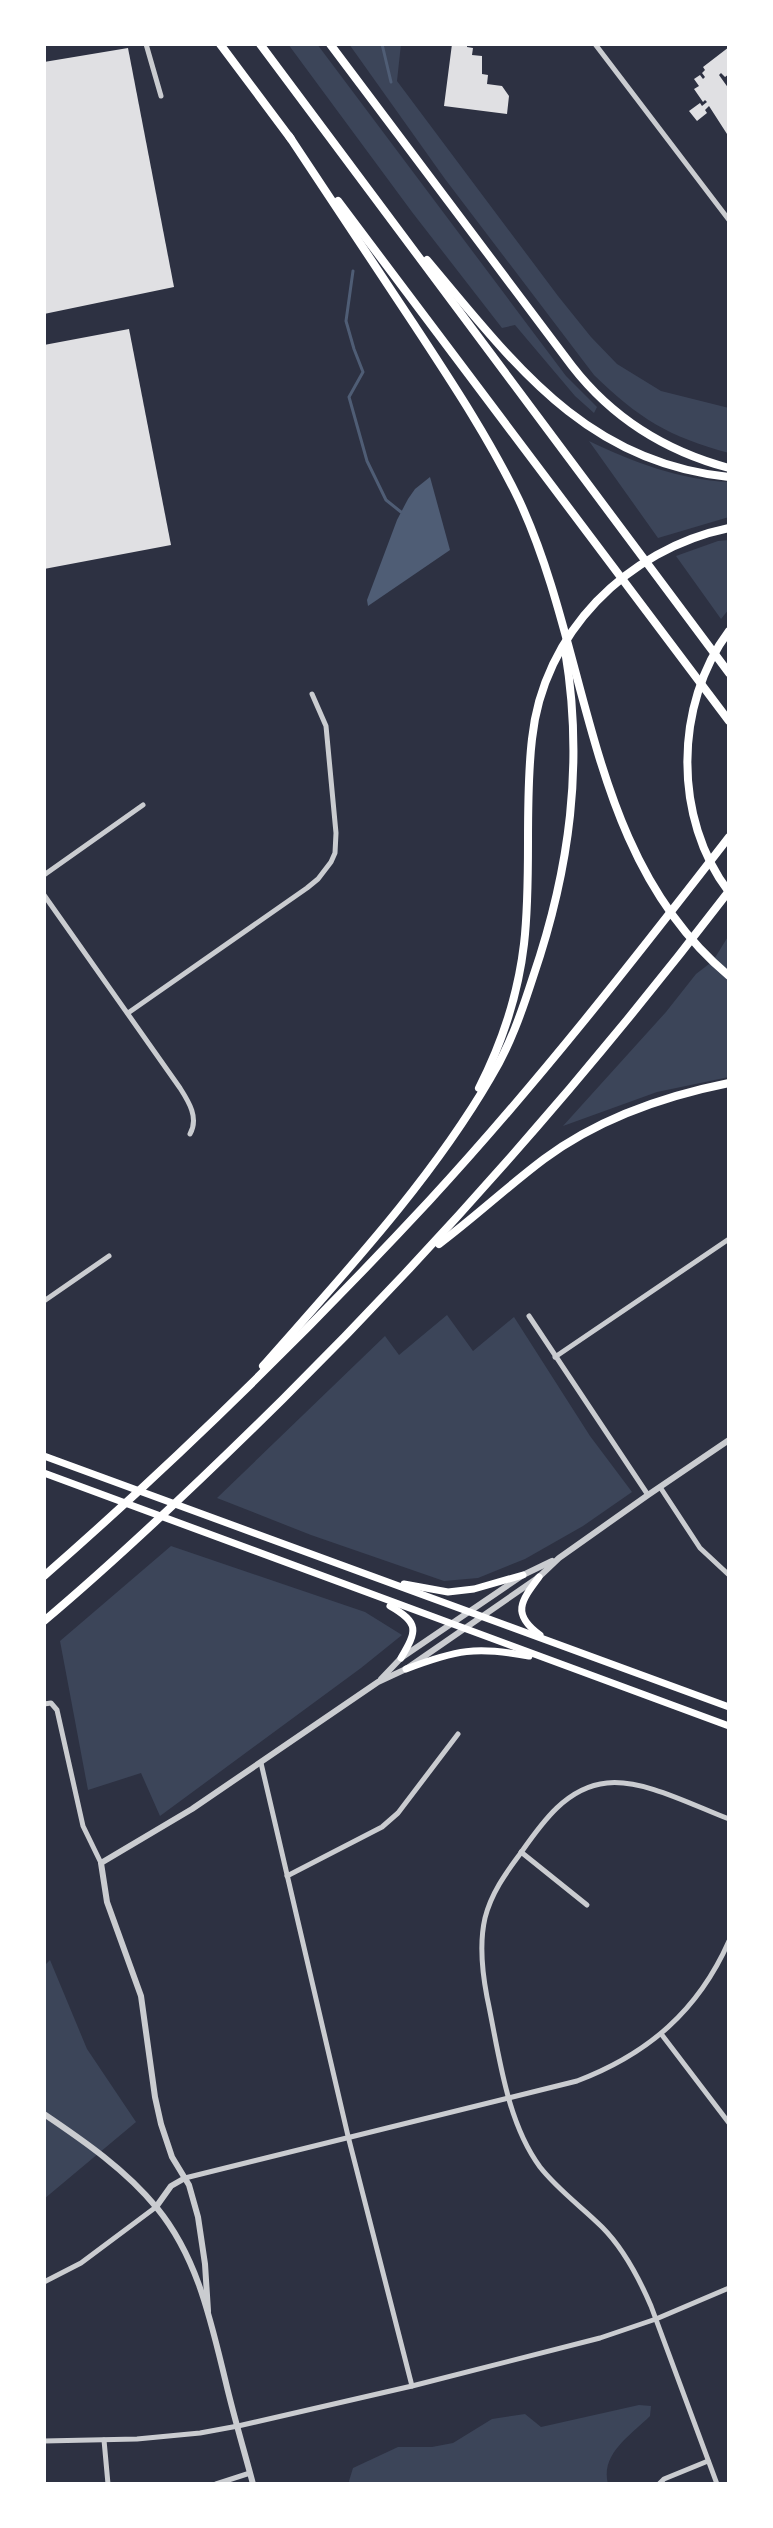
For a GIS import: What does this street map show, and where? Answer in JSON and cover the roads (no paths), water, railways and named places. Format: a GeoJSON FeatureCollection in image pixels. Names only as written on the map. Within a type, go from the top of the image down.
{"type":"FeatureCollection","features":[{"type":"Feature","properties":{"kind":"highway"},"geometry":{"type":"LineString","coordinates":[[220,44],[729,721]]}},
{"type":"Feature","properties":{"kind":"highway"},"geometry":{"type":"LineString","coordinates":[[260,44],[729,673]]}},
{"type":"Feature","properties":{"kind":"highway"},"geometry":{"type":"LineString","coordinates":[[330,44],[601,401],[659,442],[692,457],[729,468]]}},
{"type":"Feature","properties":{"kind":"highway"},"geometry":{"type":"LineString","coordinates":[[289,136],[485,435],[531,527],[554,590],[614,803],[647,877],[675,919],[729,976]]}},
{"type":"Feature","properties":{"kind":"highway"},"geometry":{"type":"LineString","coordinates":[[370,193],[510,359],[554,402],[599,434],[621,445],[675,466],[729,477]]}},
{"type":"Feature","properties":{"kind":"highway"},"geometry":{"type":"LineString","coordinates":[[457,1132],[500,1042],[519,975],[526,908],[530,763],[535,721],[548,677],[571,632],[600,596],[625,574],[655,555],[700,535],[729,528]]}},
{"type":"Feature","properties":{"kind":"highway"},"geometry":{"type":"LineString","coordinates":[[221,1414],[398,1208],[457,1132],[493,1075],[523,1008],[562,874],[574,785],[575,729],[571,687],[554,590]]}},
{"type":"Feature","properties":{"kind":"highway"},"geometry":{"type":"LineString","coordinates":[[44,1621],[247,1435],[423,1256],[592,1062],[729,892],[707,853],[695,821],[687,754],[691,719],[699,689],[710,662],[729,631]]}},
{"type":"Feature","properties":{"kind":"highway"},"geometry":{"type":"LineString","coordinates":[[44,1576],[221,1414],[431,1199],[504,1117],[651,938],[729,837]]}},
{"type":"Feature","properties":{"kind":"highway"},"geometry":{"type":"LineString","coordinates":[[423,1256],[546,1157],[570,1142],[650,1104],[678,1094],[729,1083]]}},
{"type":"Feature","properties":{"kind":"main road"},"geometry":{"type":"LineString","coordinates":[[44,1456],[729,1707]]}},
{"type":"Feature","properties":{"kind":"main road"},"geometry":{"type":"LineString","coordinates":[[44,1473],[729,1726]]}},
{"type":"Feature","properties":{"kind":"main road"},"geometry":{"type":"LineString","coordinates":[[379,1579],[448,1592],[474,1589],[523,1575]]}},
{"type":"Feature","properties":{"kind":"main road"},"geometry":{"type":"LineString","coordinates":[[539,1577],[523,1598],[522,1614],[531,1628],[548,1641]]}},
{"type":"Feature","properties":{"kind":"main road"},"geometry":{"type":"LineString","coordinates":[[371,1595],[404,1614],[413,1625],[413,1639],[401,1658]]}},
{"type":"Feature","properties":{"kind":"main road"},"geometry":{"type":"LineString","coordinates":[[406,1669],[449,1653],[478,1649],[552,1661]]}},
{"type":"Feature","properties":{"kind":"street"},"geometry":{"type":"LineString","coordinates":[[146,44],[161,96]]}},
{"type":"Feature","properties":{"kind":"street"},"geometry":{"type":"LineString","coordinates":[[595,44],[729,220]]}},
{"type":"Feature","properties":{"kind":"street"},"geometry":{"type":"LineString","coordinates":[[128,1013],[307,888],[331,862],[335,853],[336,833],[326,726],[312,694]]}},
{"type":"Feature","properties":{"kind":"street"},"geometry":{"type":"LineString","coordinates":[[44,875],[143,805]]}},
{"type":"Feature","properties":{"kind":"street"},"geometry":{"type":"LineString","coordinates":[[44,895],[188,1101],[195,1124],[190,1134]]}},
{"type":"Feature","properties":{"kind":"street"},"geometry":{"type":"LineString","coordinates":[[555,1357],[729,1239]]}},
{"type":"Feature","properties":{"kind":"street"},"geometry":{"type":"LineString","coordinates":[[44,1301],[109,1256]]}},
{"type":"Feature","properties":{"kind":"street"},"geometry":{"type":"LineString","coordinates":[[529,1316],[648,1495]]}},
{"type":"Feature","properties":{"kind":"street"},"geometry":{"type":"LineString","coordinates":[[101,1863],[179,1817],[378,1682],[406,1669],[729,1440]]}},
{"type":"Feature","properties":{"kind":"street"},"geometry":{"type":"LineString","coordinates":[[660,1487],[700,1548],[729,1575]]}},
{"type":"Feature","properties":{"kind":"street"},"geometry":{"type":"LineString","coordinates":[[378,1682],[401,1658],[450,1624],[523,1575],[559,1558]]}},
{"type":"Feature","properties":{"kind":"street"},"geometry":{"type":"LineString","coordinates":[[46,1703],[55,1707],[59,1718],[83,1826],[101,1863],[107,1902],[141,1996],[161,2124],[198,2217],[208,2311]]}},
{"type":"Feature","properties":{"kind":"street"},"geometry":{"type":"LineString","coordinates":[[287,1876],[382,1827],[398,1813],[458,1734]]}},
{"type":"Feature","properties":{"kind":"street"},"geometry":{"type":"LineString","coordinates":[[261,1763],[348,2136],[412,2386]]}},
{"type":"Feature","properties":{"kind":"street"},"geometry":{"type":"LineString","coordinates":[[717,2484],[638,2278],[610,2235],[556,2185],[531,2153],[519,2130],[483,1975],[483,1933],[493,1895],[521,1852],[538,1828],[578,1792],[617,1782],[644,1788],[729,1819]]}},
{"type":"Feature","properties":{"kind":"street"},"geometry":{"type":"LineString","coordinates":[[521,1852],[587,1905]]}},
{"type":"Feature","properties":{"kind":"street"},"geometry":{"type":"LineString","coordinates":[[44,2282],[81,2263],[156,2207],[171,2186],[185,2178],[596,2074],[662,2035],[702,1988],[729,1941]]}},
{"type":"Feature","properties":{"kind":"street"},"geometry":{"type":"LineString","coordinates":[[662,2035],[729,2123]]}},
{"type":"Feature","properties":{"kind":"street"},"geometry":{"type":"LineString","coordinates":[[44,2114],[112,2164],[156,2207],[187,2254],[208,2311],[253,2484]]}},
{"type":"Feature","properties":{"kind":"street"},"geometry":{"type":"LineString","coordinates":[[44,2441],[172,2436],[238,2426],[600,2338],[656,2319],[729,2288]]}},
{"type":"Feature","properties":{"kind":"street"},"geometry":{"type":"LineString","coordinates":[[104,2440],[108,2484]]}},
{"type":"Feature","properties":{"kind":"street"},"geometry":{"type":"LineString","coordinates":[[659,2484],[664,2479],[708,2461]]}},
{"type":"Feature","properties":{"kind":"street"},"geometry":{"type":"LineString","coordinates":[[216,2484],[250,2473]]}},
{"type":"Feature","properties":{"kind":"waterway"},"geometry":{"type":"LineString","coordinates":[[382,44],[391,82]]}},
{"type":"Feature","properties":{"kind":"waterway"},"geometry":{"type":"LineString","coordinates":[[353,271],[346,321],[363,372],[349,397],[367,461],[386,500],[401,512]]}}]}
